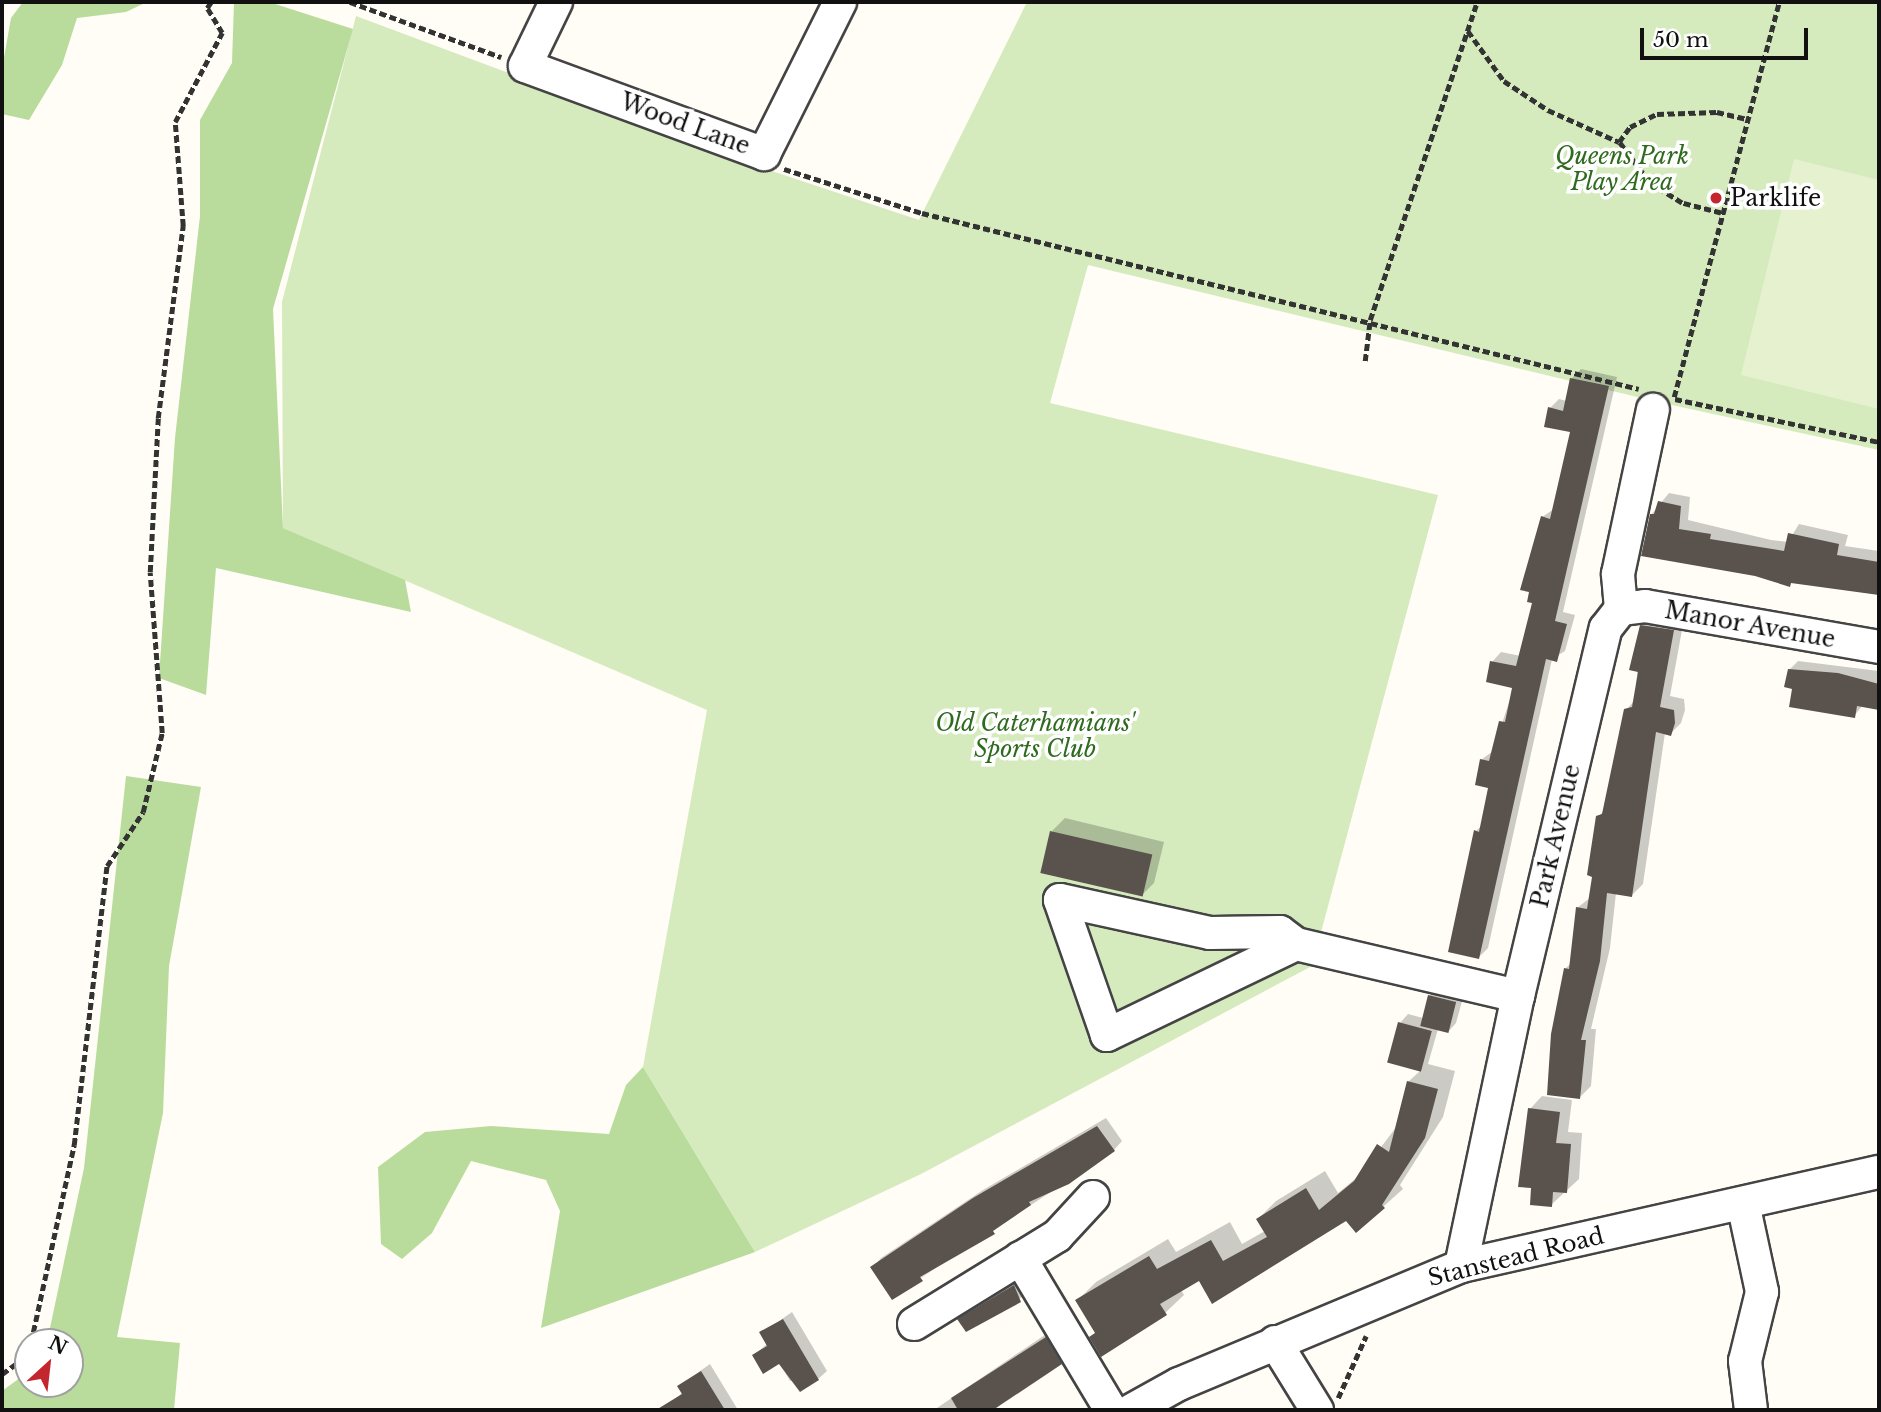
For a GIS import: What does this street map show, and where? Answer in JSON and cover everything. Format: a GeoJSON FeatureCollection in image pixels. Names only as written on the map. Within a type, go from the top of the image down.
{"type":"FeatureCollection","features":[{"type":"Feature","properties":{"kind":"street"},"geometry":{"type":"LineString","coordinates":[[525,66],[556,2]]}},
{"type":"Feature","properties":{"kind":"street","name":"Wood Lane"},"geometry":{"type":"LineString","coordinates":[[525,66],[764,154],[840,2]]}},
{"type":"Feature","properties":{"kind":"street"},"geometry":{"type":"LineString","coordinates":[[1621,609],[1618,574],[1659,399]]}},
{"type":"Feature","properties":{"kind":"street","name":"Manor Avenue"},"geometry":{"type":"LineString","coordinates":[[1621,609],[1645,606],[1879,647]]}},
{"type":"Feature","properties":{"kind":"street","name":"Park Avenue"},"geometry":{"type":"LineString","coordinates":[[1461,1266],[1518,996],[1606,628],[1621,609]]}},
{"type":"Feature","properties":{"kind":"street"},"geometry":{"type":"LineString","coordinates":[[1296,944],[1107,1035],[1060,900],[1210,933],[1280,932],[1296,944],[1518,996]]}},
{"type":"Feature","properties":{"kind":"street","name":"Stanstead Road"},"geometry":{"type":"LineString","coordinates":[[1132,1410],[1179,1384],[1461,1266],[1879,1172]]}},
{"type":"Feature","properties":{"kind":"street"},"geometry":{"type":"LineString","coordinates":[[914,1324],[1057,1236],[1069,1218],[1093,1197]]}},
{"type":"Feature","properties":{"kind":"street"},"geometry":{"type":"LineString","coordinates":[[1743,1203],[1762,1292],[1745,1361],[1751,1410]]}},
{"type":"Feature","properties":{"kind":"street"},"geometry":{"type":"LineString","coordinates":[[1020,1258],[1111,1410]]}},
{"type":"Feature","properties":{"kind":"street"},"geometry":{"type":"LineString","coordinates":[[1276,1342],[1317,1410]]}},
{"type":"Feature","properties":{"kind":"path"},"geometry":{"type":"LineString","coordinates":[[34,1328],[74,1145],[107,866],[143,812],[162,733],[150,572],[158,418],[183,226],[175,122],[222,33],[207,8],[211,2]]}},
{"type":"Feature","properties":{"kind":"path"},"geometry":{"type":"LineString","coordinates":[[350,2],[525,66]]}},
{"type":"Feature","properties":{"kind":"path"},"geometry":{"type":"LineString","coordinates":[[1365,361],[1370,320],[1477,2]]}},
{"type":"Feature","properties":{"kind":"path"},"geometry":{"type":"LineString","coordinates":[[1659,399],[1721,213],[1779,2]]}},
{"type":"Feature","properties":{"kind":"path"},"geometry":{"type":"LineString","coordinates":[[1468,30],[1504,81],[1548,110],[1619,142],[1649,182],[1682,203],[1721,213]]}},
{"type":"Feature","properties":{"kind":"path"},"geometry":{"type":"LineString","coordinates":[[1619,142],[1630,127],[1657,114],[1717,112],[1748,119]]}},
{"type":"Feature","properties":{"kind":"path"},"geometry":{"type":"LineString","coordinates":[[764,154],[771,165],[922,213],[1370,320],[1659,399],[1879,443]]}},
{"type":"Feature","properties":{"kind":"path"},"geometry":{"type":"LineString","coordinates":[[1333,1410],[1368,1329]]}},
{"type":"Feature","properties":{"kind":"green space"},"geometry":{"type":"Polygon","coordinates":[[[23,2],[147,2],[126,12],[77,18],[62,65],[29,120],[2,114],[2,69],[11,18],[23,2]]]}},
{"type":"Feature","properties":{"kind":"green space"},"geometry":{"type":"Polygon","coordinates":[[[234,2],[269,2],[353,29],[273,309],[283,528],[405,580],[411,612],[216,568],[206,695],[159,678],[175,438],[200,216],[200,120],[232,63],[234,2]]]}},
{"type":"Feature","properties":{"kind":"green space","name":"Old Caterhamians' Sports Club"},"geometry":{"type":"Polygon","coordinates":[[[1027,2],[1879,2],[1879,450],[1658,402],[1088,265],[1050,403],[1438,495],[1312,966],[921,1174],[755,1252],[643,1067],[707,710],[283,528],[282,302],[356,16],[766,169],[919,220],[1027,2]]]}},
{"type":"Feature","properties":{"kind":"green space"},"geometry":{"type":"Polygon","coordinates":[[[1794,159],[1879,180],[1879,409],[1741,375],[1794,159]]]}},
{"type":"Feature","properties":{"kind":"green space"},"geometry":{"type":"Polygon","coordinates":[[[126,776],[201,787],[169,966],[163,1113],[117,1337],[180,1343],[174,1410],[2,1410],[2,1391],[14,1382],[14,1398],[84,1398],[84,1328],[50,1328],[84,1168],[126,776]]]}},
{"type":"Feature","properties":{"kind":"green space"},"geometry":{"type":"Polygon","coordinates":[[[643,1067],[755,1252],[541,1328],[560,1211],[546,1180],[471,1161],[432,1233],[402,1259],[381,1244],[378,1167],[425,1132],[491,1126],[609,1134],[626,1085],[643,1067]]]}},
{"type":"Feature","properties":{"kind":"building"},"geometry":{"type":"Polygon","coordinates":[[[1570,378],[1609,386],[1555,621],[1567,624],[1557,662],[1546,659],[1479,959],[1448,952],[1474,830],[1479,832],[1488,788],[1475,785],[1480,759],[1489,761],[1499,721],[1505,722],[1512,688],[1486,682],[1490,661],[1516,666],[1532,603],[1527,602],[1529,592],[1520,590],[1541,516],[1550,519],[1570,432],[1544,427],[1548,407],[1563,411],[1570,378]]]}},
{"type":"Feature","properties":{"kind":"building"},"geometry":{"type":"Polygon","coordinates":[[[1658,501],[1681,506],[1679,529],[1711,534],[1710,539],[1784,551],[1788,533],[1839,544],[1837,555],[1879,562],[1879,595],[1791,583],[1790,587],[1755,576],[1641,556],[1650,514],[1654,514],[1658,501]]]}},
{"type":"Feature","properties":{"kind":"building"},"geometry":{"type":"Polygon","coordinates":[[[1640,625],[1674,630],[1660,707],[1674,710],[1675,723],[1671,736],[1656,732],[1632,897],[1607,893],[1600,961],[1581,1040],[1586,1040],[1580,1099],[1547,1095],[1551,1034],[1564,968],[1569,969],[1576,907],[1587,909],[1592,877],[1587,875],[1596,816],[1602,814],[1624,709],[1632,707],[1638,672],[1629,670],[1640,625]]]}},
{"type":"Feature","properties":{"kind":"building"},"geometry":{"type":"Polygon","coordinates":[[[1788,669],[1838,673],[1879,684],[1879,710],[1857,706],[1855,718],[1789,707],[1792,689],[1784,687],[1788,669]]]}},
{"type":"Feature","properties":{"kind":"building"},"geometry":{"type":"Polygon","coordinates":[[[1050,831],[1152,855],[1143,897],[1040,873],[1050,831]]]}},
{"type":"Feature","properties":{"kind":"building"},"geometry":{"type":"Polygon","coordinates":[[[1428,995],[1456,1002],[1448,1033],[1420,1026],[1428,995]]]}},
{"type":"Feature","properties":{"kind":"building"},"geometry":{"type":"Polygon","coordinates":[[[1398,1022],[1432,1031],[1421,1072],[1387,1063],[1398,1022]]]}},
{"type":"Feature","properties":{"kind":"building"},"geometry":{"type":"Polygon","coordinates":[[[1407,1081],[1438,1089],[1425,1138],[1382,1205],[1385,1208],[1356,1233],[1346,1221],[1212,1304],[1199,1281],[1160,1304],[1167,1315],[1101,1357],[1089,1337],[1095,1333],[1075,1300],[1149,1256],[1157,1269],[1211,1240],[1223,1261],[1267,1237],[1256,1219],[1306,1188],[1319,1210],[1354,1181],[1377,1144],[1389,1152],[1407,1081]]]}},
{"type":"Feature","properties":{"kind":"building"},"geometry":{"type":"Polygon","coordinates":[[[1528,1108],[1560,1112],[1556,1143],[1571,1144],[1567,1193],[1553,1192],[1552,1207],[1530,1205],[1531,1188],[1518,1187],[1528,1108]]]}},
{"type":"Feature","properties":{"kind":"building"},"geometry":{"type":"Polygon","coordinates":[[[1097,1126],[1115,1151],[1069,1184],[1029,1202],[1031,1205],[993,1231],[995,1234],[920,1277],[923,1281],[892,1300],[870,1267],[973,1198],[1097,1126]]]}},
{"type":"Feature","properties":{"kind":"building"},"geometry":{"type":"Polygon","coordinates":[[[1014,1285],[1021,1302],[966,1332],[957,1319],[1014,1285]]]}},
{"type":"Feature","properties":{"kind":"building"},"geometry":{"type":"Polygon","coordinates":[[[783,1319],[819,1380],[800,1392],[779,1364],[763,1374],[752,1355],[767,1346],[759,1332],[783,1319]]]}},
{"type":"Feature","properties":{"kind":"building"},"geometry":{"type":"Polygon","coordinates":[[[1046,1337],[1062,1364],[993,1410],[958,1410],[951,1398],[1046,1337]]]}},
{"type":"Feature","properties":{"kind":"building"},"geometry":{"type":"Polygon","coordinates":[[[701,1371],[725,1410],[656,1410],[682,1394],[677,1386],[701,1371]]]}},
{"type":"Feature","properties":{"kind":"place","name":"Parklife"},"geometry":{"type":"Point","coordinates":[1716,198]}},
{"type":"Feature","properties":{"kind":"park label","name":"Queens Park Play Area"},"geometry":{"type":"Point","coordinates":[1622,169]}}]}
